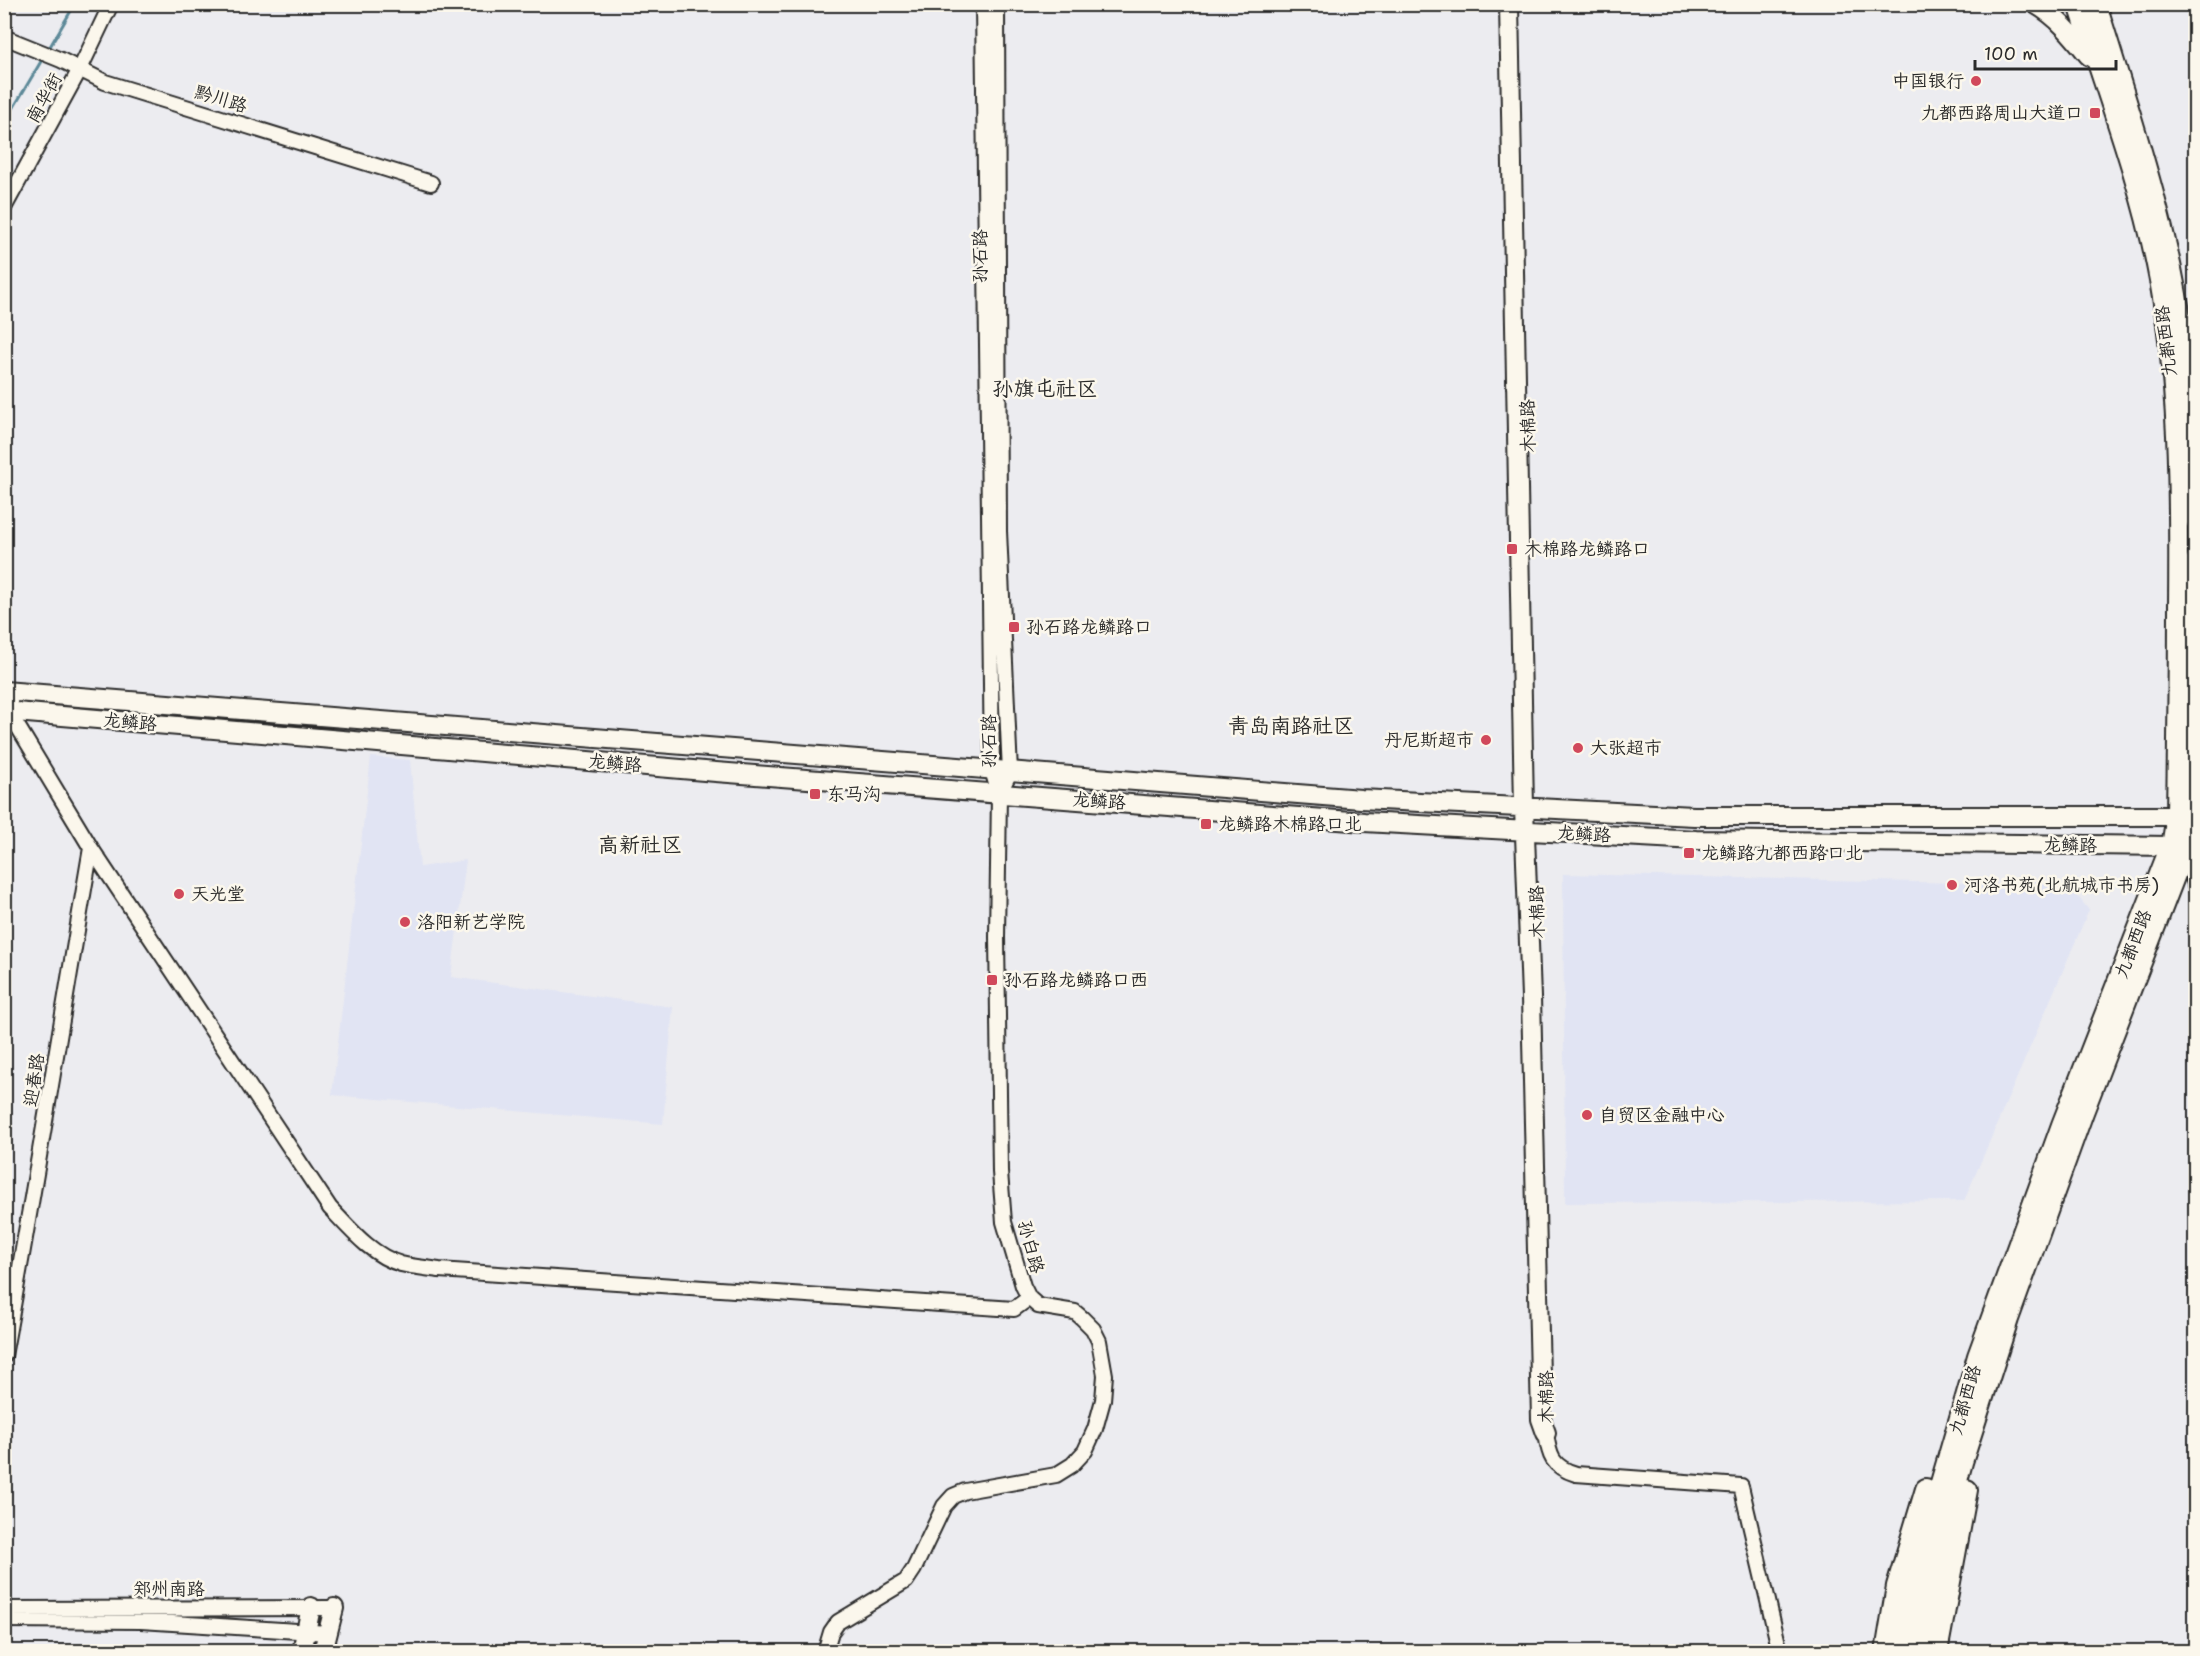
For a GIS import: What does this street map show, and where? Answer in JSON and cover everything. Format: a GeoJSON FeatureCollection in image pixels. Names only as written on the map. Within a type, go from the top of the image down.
{"type":"FeatureCollection","features":[{"type":"Feature","properties":{"kind":"highway","name":"九都西路"},"geometry":{"type":"LineString","coordinates":[[1922,1592],[1962,1511],[2004,1356],[2008,1319],[2184,845]]}},
{"type":"Feature","properties":{"kind":"highway","name":"九都西路"},"geometry":{"type":"LineString","coordinates":[[1904,1652],[1922,1592],[1938,1493],[1978,1356],[2062,1125],[2184,845]]}},
{"type":"Feature","properties":{"kind":"highway"},"geometry":{"type":"LineString","coordinates":[[1886,1652],[1922,1592]]}},
{"type":"Feature","properties":{"kind":"highway"},"geometry":{"type":"LineString","coordinates":[[1919,1652],[1922,1592]]}},
{"type":"Feature","properties":{"kind":"highway"},"geometry":{"type":"LineString","coordinates":[[1922,1592],[1937,1652]]}},
{"type":"Feature","properties":{"kind":"main road","name":"木棉路"},"geometry":{"type":"LineString","coordinates":[[1509,4],[1530,808]]}},
{"type":"Feature","properties":{"kind":"main road","name":"木棉路"},"geometry":{"type":"LineString","coordinates":[[1520,4],[1531,996],[1541,1419],[1546,1433]]}},
{"type":"Feature","properties":{"kind":"main road"},"geometry":{"type":"LineString","coordinates":[[2035,4],[2051,13],[2075,37],[2097,66]]}},
{"type":"Feature","properties":{"kind":"main road","name":"九都西路"},"geometry":{"type":"LineString","coordinates":[[2078,4],[2137,189],[2156,264],[2167,333],[2178,466],[2188,817]]}},
{"type":"Feature","properties":{"kind":"main road","name":"九都西路"},"geometry":{"type":"LineString","coordinates":[[2097,4],[2152,185],[2172,273],[2183,331],[2192,423],[2196,522]]}},
{"type":"Feature","properties":{"kind":"main road","name":"九都西路"},"geometry":{"type":"LineString","coordinates":[[2184,845],[2188,817],[2196,559]]}},
{"type":"Feature","properties":{"kind":"main road","name":"龙鳞路"},"geometry":{"type":"LineString","coordinates":[[8,692],[1361,800],[1694,816],[2188,817]]}},
{"type":"Feature","properties":{"kind":"main road","name":"龙鳞路"},"geometry":{"type":"LineString","coordinates":[[7,712],[1364,822],[1695,840],[2184,845]]}},
{"type":"Feature","properties":{"kind":"main road"},"geometry":{"type":"LineString","coordinates":[[302,1652],[311,1607]]}},
{"type":"Feature","properties":{"kind":"main road"},"geometry":{"type":"LineString","coordinates":[[323,1652],[334,1608]]}},
{"type":"Feature","properties":{"kind":"street","name":"南华街"},"geometry":{"type":"LineString","coordinates":[[4,208],[80,69],[111,4]]}},
{"type":"Feature","properties":{"kind":"street","name":"孙石路"},"geometry":{"type":"LineString","coordinates":[[983,4],[1001,771]]}},
{"type":"Feature","properties":{"kind":"street","name":"孙石路"},"geometry":{"type":"LineString","coordinates":[[997,4],[1001,771],[999,794]]}},
{"type":"Feature","properties":{"kind":"street","name":"黔川路"},"geometry":{"type":"LineString","coordinates":[[4,37],[29,45],[105,82],[431,183]]}},
{"type":"Feature","properties":{"kind":"street"},"geometry":{"type":"LineString","coordinates":[[8,692],[7,712],[92,848],[330,1208],[357,1236],[383,1256],[401,1264],[439,1270],[1014,1309],[1029,1298]]}},
{"type":"Feature","properties":{"kind":"street","name":"孙白路"},"geometry":{"type":"LineString","coordinates":[[825,1652],[831,1632],[838,1622],[906,1581],[944,1506],[953,1496],[965,1491],[1056,1475],[1072,1466],[1084,1451],[1095,1429],[1103,1400],[1105,1375],[1099,1341],[1093,1329],[1075,1312],[1038,1306],[1029,1298],[1023,1286],[1004,1222],[1000,1172],[997,949],[999,794]]}},
{"type":"Feature","properties":{"kind":"street"},"geometry":{"type":"LineString","coordinates":[[2184,845],[2196,888]]}},
{"type":"Feature","properties":{"kind":"street"},"geometry":{"type":"LineString","coordinates":[[57,1047],[92,848]]}},
{"type":"Feature","properties":{"kind":"street","name":"迎春路"},"geometry":{"type":"LineString","coordinates":[[4,1319],[44,1099],[57,1047]]}},
{"type":"Feature","properties":{"kind":"street","name":"迎春路"},"geometry":{"type":"LineString","coordinates":[[4,1356],[50,1100],[57,1047]]}},
{"type":"Feature","properties":{"kind":"street"},"geometry":{"type":"LineString","coordinates":[[1546,1433],[1548,1449],[1553,1460],[1562,1470],[1575,1474],[1741,1486],[1780,1652]]}},
{"type":"Feature","properties":{"kind":"street","name":"郑州南路"},"geometry":{"type":"LineString","coordinates":[[4,1609],[334,1608]]}},
{"type":"Feature","properties":{"kind":"street","name":"郑州南路"},"geometry":{"type":"LineString","coordinates":[[4,1620],[141,1621],[328,1633]]}},
{"type":"Feature","properties":{"kind":"shaded area","name":"洛阳新艺学院"},"geometry":{"type":"Polygon","coordinates":[[[371,757],[410,760],[420,867],[466,860],[451,977],[673,1007],[663,1124],[332,1095],[371,757]]]}},
{"type":"Feature","properties":{"kind":"shaded area"},"geometry":{"type":"Polygon","coordinates":[[[1563,874],[2006,884],[2039,880],[2075,893],[2089,910],[1964,1201],[1565,1203],[1563,874]]]}},
{"type":"Feature","properties":{"kind":"waterway"},"geometry":{"type":"LineString","coordinates":[[48,50],[75,4]]}},
{"type":"Feature","properties":{"kind":"waterway"},"geometry":{"type":"LineString","coordinates":[[4,124],[43,58]]}},
{"type":"Feature","properties":{"kind":"place","name":"中国银行"},"geometry":{"type":"Point","coordinates":[1976,81]}},
{"type":"Feature","properties":{"kind":"place","name":"九都西路周山大道口"},"geometry":{"type":"Point","coordinates":[2095,113]}},
{"type":"Feature","properties":{"kind":"place","name":"木棉路龙鳞路口"},"geometry":{"type":"Point","coordinates":[1512,549]}},
{"type":"Feature","properties":{"kind":"place","name":"孙石路龙鳞路口"},"geometry":{"type":"Point","coordinates":[1014,627]}},
{"type":"Feature","properties":{"kind":"place","name":"丹尼斯超市"},"geometry":{"type":"Point","coordinates":[1486,740]}},
{"type":"Feature","properties":{"kind":"place","name":"大张超市"},"geometry":{"type":"Point","coordinates":[1578,748]}},
{"type":"Feature","properties":{"kind":"place","name":"东马沟"},"geometry":{"type":"Point","coordinates":[815,794]}},
{"type":"Feature","properties":{"kind":"place","name":"龙鳞路木棉路口北"},"geometry":{"type":"Point","coordinates":[1206,824]}},
{"type":"Feature","properties":{"kind":"place","name":"龙鳞路九都西路口北"},"geometry":{"type":"Point","coordinates":[1689,853]}},
{"type":"Feature","properties":{"kind":"place","name":"河洛书苑(北航城市书房)"},"geometry":{"type":"Point","coordinates":[1952,885]}},
{"type":"Feature","properties":{"kind":"place","name":"天光堂"},"geometry":{"type":"Point","coordinates":[179,894]}},
{"type":"Feature","properties":{"kind":"place","name":"洛阳新艺学院"},"geometry":{"type":"Point","coordinates":[405,922]}},
{"type":"Feature","properties":{"kind":"place","name":"孙石路龙鳞路口西"},"geometry":{"type":"Point","coordinates":[992,980]}},
{"type":"Feature","properties":{"kind":"place","name":"自贸区金融中心"},"geometry":{"type":"Point","coordinates":[1587,1115]}},
{"type":"Feature","properties":{"kind":"district","name":"孙旗屯社区"},"geometry":{"type":"Point","coordinates":[1045,389]}},
{"type":"Feature","properties":{"kind":"district","name":"青岛南路社区"},"geometry":{"type":"Point","coordinates":[1291,726]}},
{"type":"Feature","properties":{"kind":"district","name":"高新社区"},"geometry":{"type":"Point","coordinates":[640,845]}}]}
